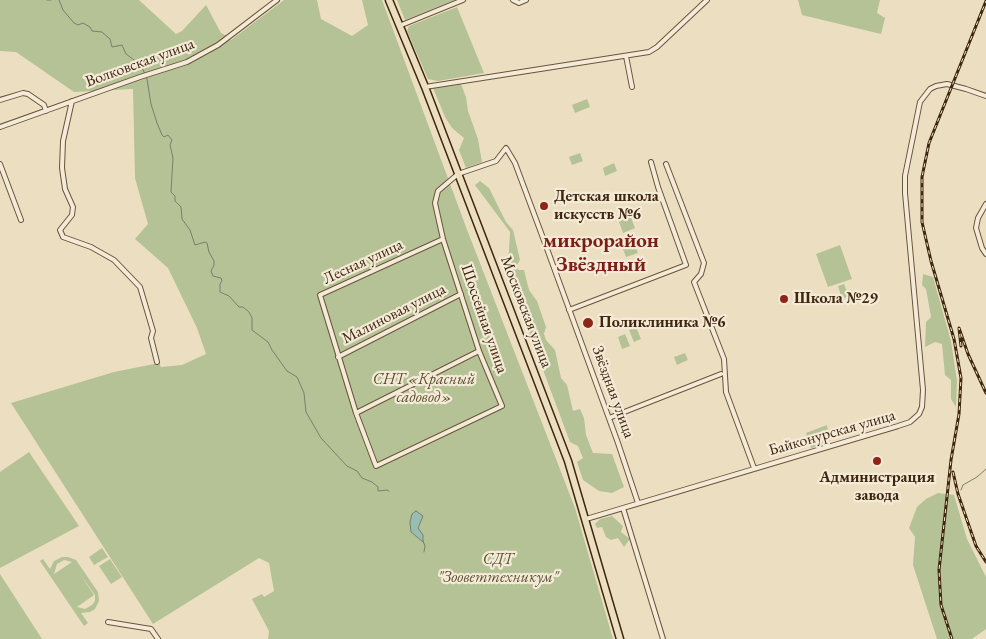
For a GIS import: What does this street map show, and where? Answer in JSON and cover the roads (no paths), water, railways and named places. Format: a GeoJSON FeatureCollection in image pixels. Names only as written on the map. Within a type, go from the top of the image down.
{"type":"FeatureCollection","features":[{"type":"Feature","properties":{"kind":"main road","name":"Московская улица"},"geometry":{"type":"LineString","coordinates":[[389,0],[425,86],[568,463],[620,639]]}},
{"type":"Feature","properties":{"kind":"street","name":"Волковская улица"},"geometry":{"type":"LineString","coordinates":[[0,127],[142,76],[187,62],[218,45],[277,0]]}},
{"type":"Feature","properties":{"kind":"street"},"geometry":{"type":"LineString","coordinates":[[399,26],[464,0]]}},
{"type":"Feature","properties":{"kind":"street"},"geometry":{"type":"LineString","coordinates":[[513,0],[519,2],[526,0]]}},
{"type":"Feature","properties":{"kind":"street"},"geometry":{"type":"LineString","coordinates":[[425,86],[649,52],[657,47],[708,0]]}},
{"type":"Feature","properties":{"kind":"street"},"geometry":{"type":"LineString","coordinates":[[626,56],[632,86]]}},
{"type":"Feature","properties":{"kind":"street","name":"Байконурская улица"},"geometry":{"type":"LineString","coordinates":[[586,519],[898,426],[910,422],[919,414],[922,407],[923,390],[905,176],[920,102],[930,89],[947,84],[966,88],[986,96]]}},
{"type":"Feature","properties":{"kind":"street"},"geometry":{"type":"LineString","coordinates":[[0,100],[23,93],[28,94],[44,105],[46,111]]}},
{"type":"Feature","properties":{"kind":"street"},"geometry":{"type":"LineString","coordinates":[[72,101],[63,141],[62,168],[65,189],[73,207],[72,215],[60,230],[63,238],[91,247],[114,260],[140,287],[153,331],[151,338],[158,362]]}},
{"type":"Feature","properties":{"kind":"street","name":"Звёздная улица"},"geometry":{"type":"LineString","coordinates":[[458,174],[496,161],[506,148],[515,163],[609,418],[638,503]]}},
{"type":"Feature","properties":{"kind":"street"},"geometry":{"type":"LineString","coordinates":[[569,310],[686,265],[651,162]]}},
{"type":"Feature","properties":{"kind":"street"},"geometry":{"type":"LineString","coordinates":[[0,164],[21,220]]}},
{"type":"Feature","properties":{"kind":"street"},"geometry":{"type":"LineString","coordinates":[[666,164],[704,264],[702,274],[694,282],[724,358],[726,392],[754,468]]}},
{"type":"Feature","properties":{"kind":"street","name":"Шоссейная улица"},"geometry":{"type":"LineString","coordinates":[[376,466],[502,406],[479,350],[443,239],[435,203],[438,191],[458,174]]}},
{"type":"Feature","properties":{"kind":"street"},"geometry":{"type":"LineString","coordinates":[[986,204],[978,218],[976,228],[982,248],[986,254]]}},
{"type":"Feature","properties":{"kind":"street","name":"Лесная улица"},"geometry":{"type":"LineString","coordinates":[[376,466],[356,413],[320,295],[443,239]]}},
{"type":"Feature","properties":{"kind":"street","name":"Малиновая улица"},"geometry":{"type":"LineString","coordinates":[[338,357],[462,294]]}},
{"type":"Feature","properties":{"kind":"street"},"geometry":{"type":"LineString","coordinates":[[356,413],[479,350]]}},
{"type":"Feature","properties":{"kind":"street"},"geometry":{"type":"LineString","coordinates":[[609,418],[721,374]]}},
{"type":"Feature","properties":{"kind":"street"},"geometry":{"type":"LineString","coordinates":[[623,508],[663,639]]}},
{"type":"Feature","properties":{"kind":"street"},"geometry":{"type":"LineString","coordinates":[[108,622],[152,630],[158,639]]}},
{"type":"Feature","properties":{"kind":"water"},"geometry":{"type":"Polygon","coordinates":[[[416,511],[423,516],[418,528],[423,535],[423,542],[411,532],[410,522],[412,514],[416,511]]]}},
{"type":"Feature","properties":{"kind":"waterway"},"geometry":{"type":"LineString","coordinates":[[59,0],[63,10],[74,23],[78,25],[83,23],[90,27],[92,31],[102,32],[110,39],[112,47],[122,45],[126,54],[141,65],[147,79],[151,104],[157,123],[162,135],[164,137],[168,135],[172,140],[170,145],[173,158],[171,192],[175,196],[175,201],[181,207],[182,219],[190,230],[195,245],[207,243],[214,261],[211,271],[213,276],[221,278],[222,281],[220,292],[229,296],[239,307],[243,307],[249,312],[252,318],[252,330],[268,342],[287,371],[297,377],[304,393],[306,412],[321,438],[347,466],[357,471],[362,478],[378,487],[378,491],[389,491]]}},
{"type":"Feature","properties":{"kind":"waterway"},"geometry":{"type":"LineString","coordinates":[[961,490],[963,485],[986,469]]}},
{"type":"Feature","properties":{"kind":"waterway"},"geometry":{"type":"LineString","coordinates":[[423,541],[425,546],[424,552]]}},
{"type":"Feature","properties":{"kind":"railway"},"geometry":{"type":"LineString","coordinates":[[952,639],[941,605],[939,570],[951,460],[959,414],[961,378],[954,339],[931,261],[922,222],[922,177],[929,143],[986,1]]}},
{"type":"Feature","properties":{"kind":"railway"},"geometry":{"type":"LineString","coordinates":[[961,346],[959,328],[968,354],[986,393]]}},
{"type":"Feature","properties":{"kind":"railway"},"geometry":{"type":"LineString","coordinates":[[953,472],[958,494],[976,546],[986,562]]}},
{"type":"Feature","properties":{"kind":"place","name":"Детская школа искусств №6"},"geometry":{"type":"Point","coordinates":[544,206]}},
{"type":"Feature","properties":{"kind":"place","name":"Школа №29"},"geometry":{"type":"Point","coordinates":[784,299]}},
{"type":"Feature","properties":{"kind":"place","name":"Поликлиника №6"},"geometry":{"type":"Point","coordinates":[588,323]}},
{"type":"Feature","properties":{"kind":"place","name":"Администрация завода"},"geometry":{"type":"Point","coordinates":[877,461]}},
{"type":"Feature","properties":{"kind":"district","name":"микрорайон Звёздный"},"geometry":{"type":"Point","coordinates":[601,253]}},
{"type":"Feature","properties":{"kind":"park label","name":"СНТ «Красный садовод»"},"geometry":{"type":"Point","coordinates":[424,389]}},
{"type":"Feature","properties":{"kind":"park label","name":"СДТ \"Зооветтехникум\""},"geometry":{"type":"Point","coordinates":[498,569]}}]}
